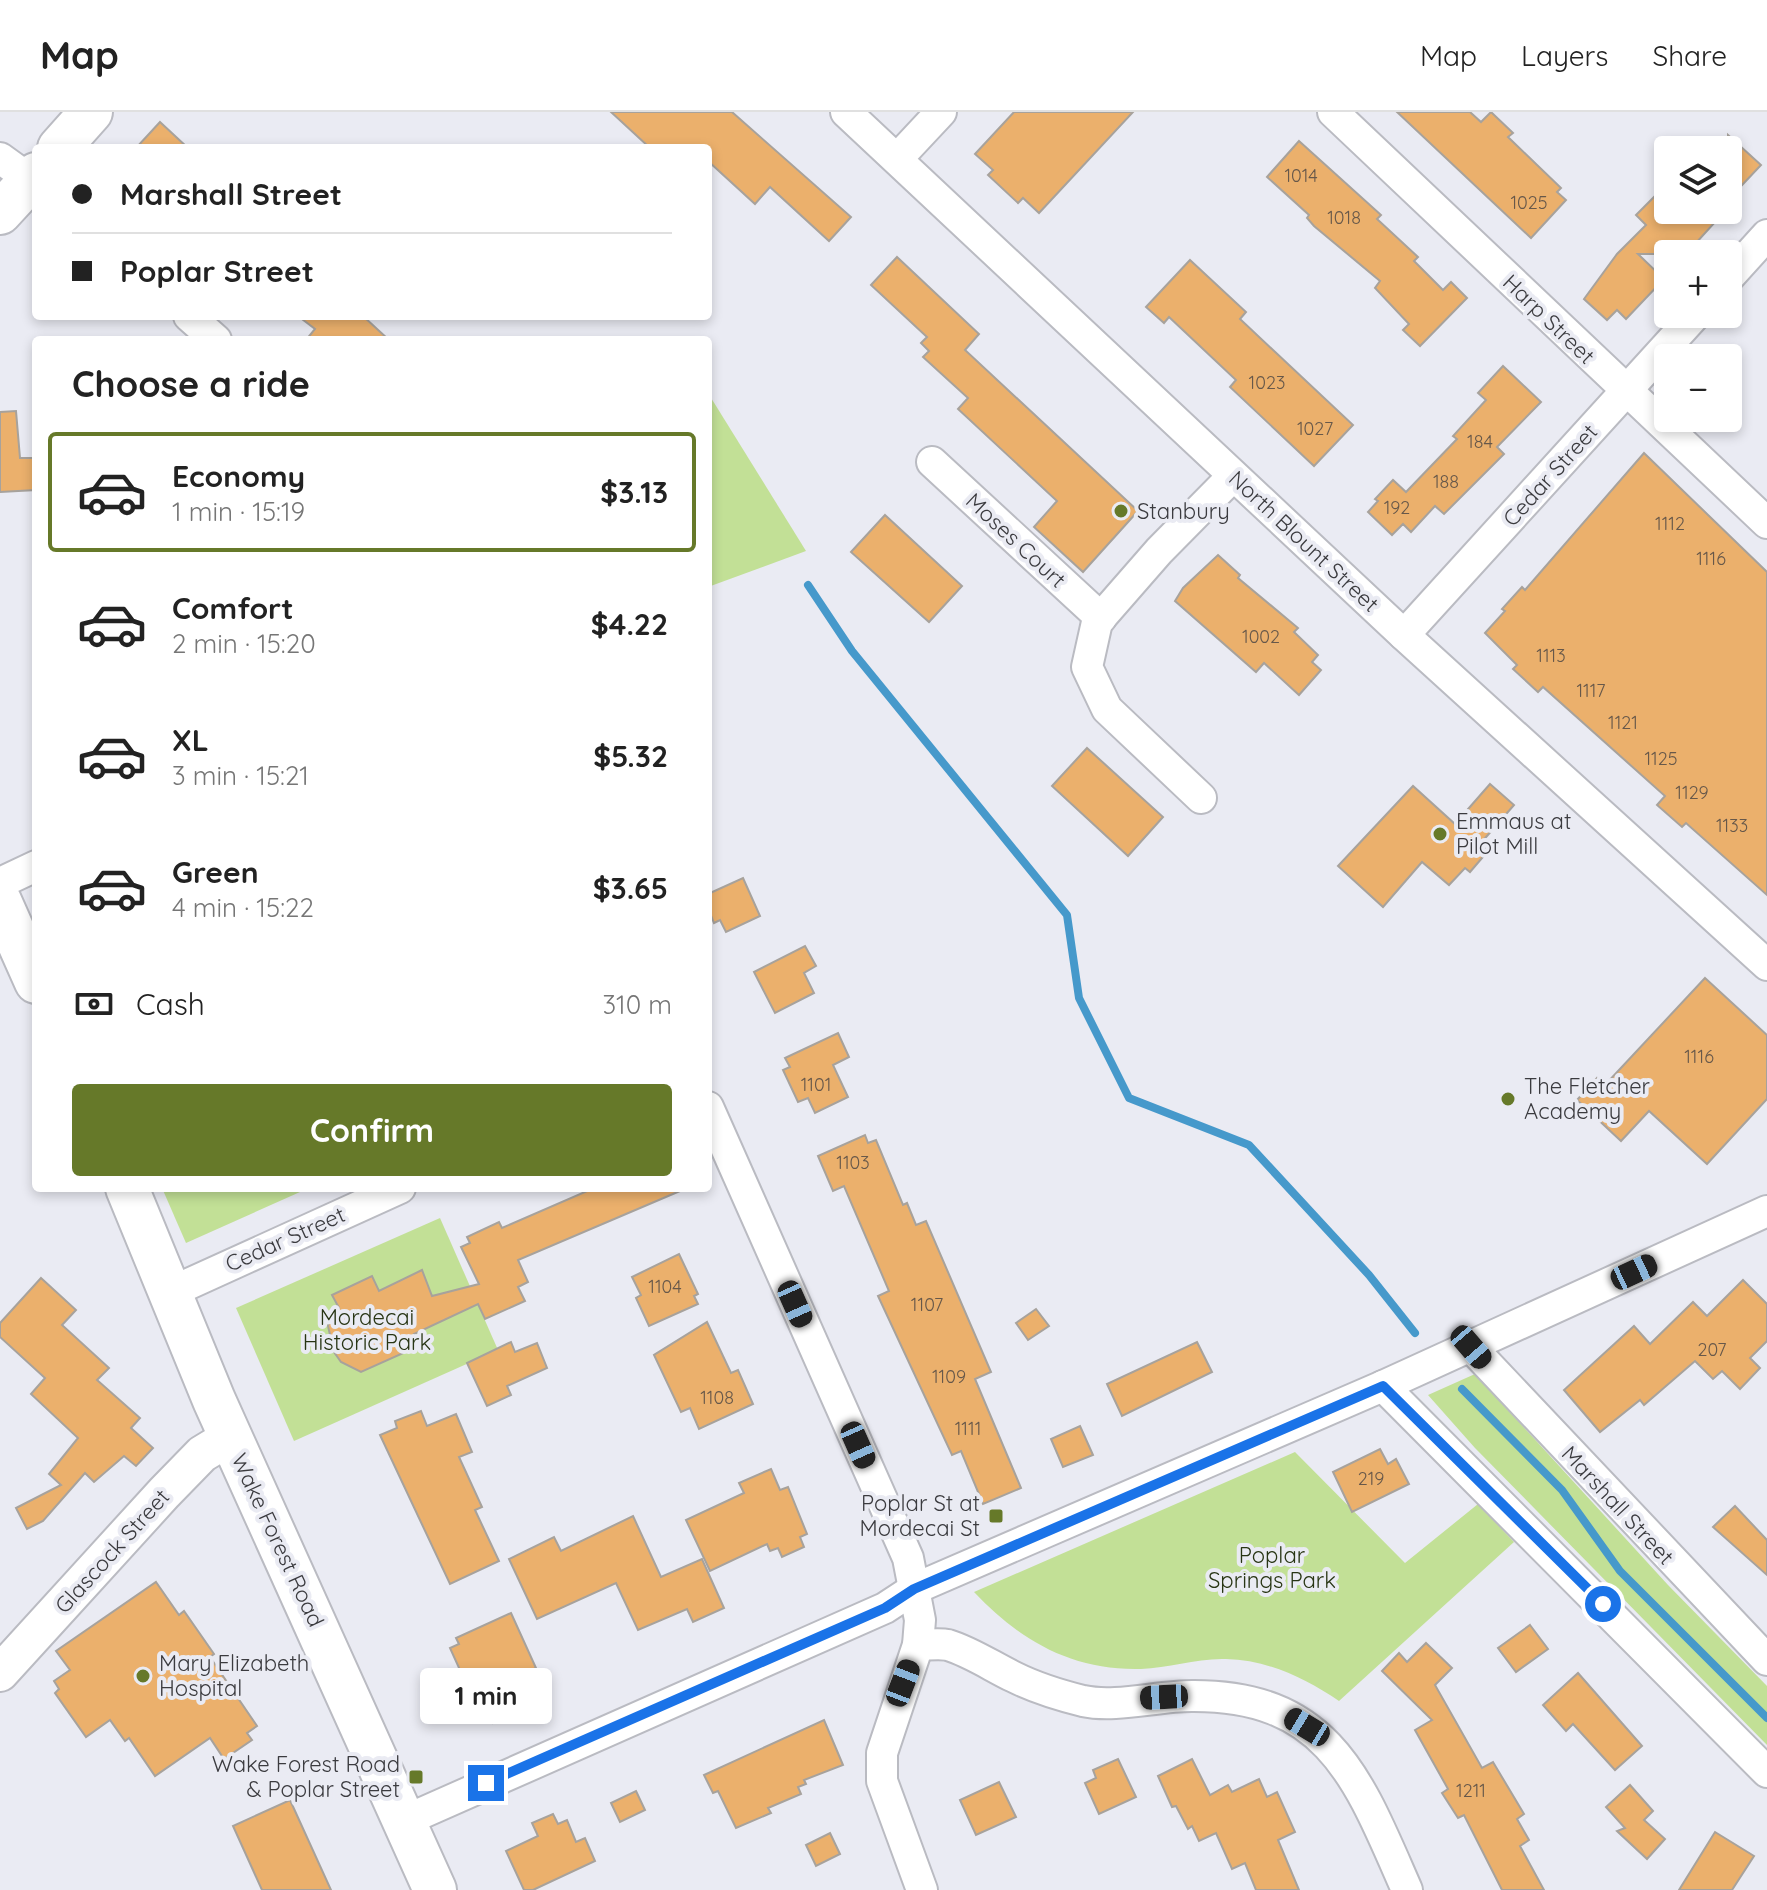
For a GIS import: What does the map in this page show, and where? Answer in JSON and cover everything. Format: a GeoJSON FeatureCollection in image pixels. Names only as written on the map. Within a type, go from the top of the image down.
{"type":"FeatureCollection","features":[{"type":"Feature","properties":{"kind":"main road"},"geometry":{"type":"LineString","coordinates":[[63,144],[91,112]]}},
{"type":"Feature","properties":{"kind":"main road"},"geometry":{"type":"LineString","coordinates":[[0,213],[26,174]]}},
{"type":"Feature","properties":{"kind":"main road"},"geometry":{"type":"LineString","coordinates":[[0,901],[32,973]]}},
{"type":"Feature","properties":{"kind":"main road","name":"Wake Forest Road"},"geometry":{"type":"LineString","coordinates":[[129,1192],[230,1437],[435,1890]]}},
{"type":"Feature","properties":{"kind":"street","name":"North Blount Street"},"geometry":{"type":"LineString","coordinates":[[846,112],[1404,635],[1767,965]]}},
{"type":"Feature","properties":{"kind":"street"},"geometry":{"type":"LineString","coordinates":[[897,159],[941,112]]}},
{"type":"Feature","properties":{"kind":"street","name":"Harp Street"},"geometry":{"type":"LineString","coordinates":[[1333,112],[1767,523]]}},
{"type":"Feature","properties":{"kind":"street"},"geometry":{"type":"LineString","coordinates":[[1742,263],[1767,235]]}},
{"type":"Feature","properties":{"kind":"street"},"geometry":{"type":"LineString","coordinates":[[194,320],[212,336]]}},
{"type":"Feature","properties":{"kind":"street","name":"Cedar Street"},"geometry":{"type":"LineString","coordinates":[[1404,635],[1683,328]]}},
{"type":"Feature","properties":{"kind":"street","name":"Moses Court"},"geometry":{"type":"LineString","coordinates":[[932,462],[1101,618]]}},
{"type":"Feature","properties":{"kind":"street"},"geometry":{"type":"LineString","coordinates":[[1201,798],[1107,709],[1087,667],[1101,618],[1159,551],[1233,476]]}},
{"type":"Feature","properties":{"kind":"street"},"geometry":{"type":"LineString","coordinates":[[0,883],[32,868]]}},
{"type":"Feature","properties":{"kind":"street"},"geometry":{"type":"LineString","coordinates":[[712,1116],[908,1558],[920,1620],[918,1645],[882,1753],[882,1781],[922,1890]]}},
{"type":"Feature","properties":{"kind":"street","name":"Cedar Street"},"geometry":{"type":"LineString","coordinates":[[171,1292],[391,1192]]}},
{"type":"Feature","properties":{"kind":"street"},"geometry":{"type":"LineString","coordinates":[[404,1821],[885,1608],[914,1589],[1383,1386],[1767,1211]]}},
{"type":"Feature","properties":{"kind":"street","name":"Marshall Street"},"geometry":{"type":"LineString","coordinates":[[1471,1347],[1749,1645],[1767,1660]]}},
{"type":"Feature","properties":{"kind":"street"},"geometry":{"type":"LineString","coordinates":[[1383,1386],[1767,1772]]}},
{"type":"Feature","properties":{"kind":"street","name":"Glascock Street"},"geometry":{"type":"LineString","coordinates":[[0,1673],[202,1454],[230,1437]]}},
{"type":"Feature","properties":{"kind":"street"},"geometry":{"type":"LineString","coordinates":[[918,1645],[946,1644],[1054,1694],[1090,1702],[1191,1696],[1237,1697],[1273,1707],[1307,1727],[1343,1762],[1365,1795],[1407,1890]]}},
{"type":"Feature","properties":{"kind":"green space"},"geometry":{"type":"Polygon","coordinates":[[[712,399],[806,551],[712,586],[712,399]]]}},
{"type":"Feature","properties":{"kind":"green space"},"geometry":{"type":"Polygon","coordinates":[[[164,1192],[300,1192],[186,1243],[164,1192]]]}},
{"type":"Feature","properties":{"kind":"green space","name":"Mordecai Historic Park"},"geometry":{"type":"Polygon","coordinates":[[[440,1218],[498,1350],[294,1441],[236,1308],[440,1218]]]}},
{"type":"Feature","properties":{"kind":"green space"},"geometry":{"type":"Polygon","coordinates":[[[1475,1374],[1668,1585],[1767,1686],[1767,1745],[1475,1448],[1428,1395],[1475,1374]]]}},
{"type":"Feature","properties":{"kind":"green space","name":"Poplar Springs Park"},"geometry":{"type":"Polygon","coordinates":[[[1295,1452],[1405,1563],[1478,1504],[1514,1542],[1339,1701],[1286,1672],[1242,1660],[1204,1660],[1141,1669],[1092,1665],[1028,1638],[1009,1625],[974,1592],[1295,1452]]]}},
{"type":"Feature","properties":{"kind":"building"},"geometry":{"type":"Polygon","coordinates":[[[611,112],[732,112],[851,217],[829,241],[770,187],[755,204],[712,165],[712,144],[646,144],[611,112]]]}},
{"type":"Feature","properties":{"kind":"building"},"geometry":{"type":"Polygon","coordinates":[[[1014,112],[1133,112],[1039,213],[1023,198],[1018,203],[988,175],[993,170],[975,154],[1014,112]]]}},
{"type":"Feature","properties":{"kind":"building"},"geometry":{"type":"Polygon","coordinates":[[[1397,112],[1470,112],[1481,122],[1491,112],[1513,133],[1508,137],[1561,188],[1557,192],[1566,200],[1531,238],[1397,112]]]}},
{"type":"Feature","properties":{"kind":"building"},"geometry":{"type":"Polygon","coordinates":[[[160,122],[184,144],[140,144],[160,122]]]}},
{"type":"Feature","properties":{"kind":"building"},"geometry":{"type":"Polygon","coordinates":[[[1299,141],[1381,215],[1377,219],[1418,257],[1414,261],[1443,290],[1451,282],[1467,298],[1420,346],[1403,330],[1409,324],[1375,288],[1380,281],[1314,226],[1307,218],[1309,215],[1267,177],[1299,141]]]}},
{"type":"Feature","properties":{"kind":"building"},"geometry":{"type":"Polygon","coordinates":[[[1742,148],[1761,165],[1742,185],[1742,148]]]}},
{"type":"Feature","properties":{"kind":"building"},"geometry":{"type":"Polygon","coordinates":[[[1654,197],[1654,224],[1713,224],[1699,240],[1654,240],[1654,254],[1638,254],[1654,269],[1654,290],[1626,319],[1617,310],[1607,320],[1584,299],[1617,254],[1646,225],[1636,215],[1654,197]]]}},
{"type":"Feature","properties":{"kind":"building"},"geometry":{"type":"Polygon","coordinates":[[[897,257],[979,334],[965,350],[1138,511],[1083,572],[1034,527],[1057,501],[958,409],[968,398],[923,357],[929,351],[921,343],[927,337],[871,285],[897,257]]]}},
{"type":"Feature","properties":{"kind":"building"},"geometry":{"type":"Polygon","coordinates":[[[1190,260],[1246,312],[1240,319],[1353,425],[1314,466],[1230,387],[1236,380],[1169,317],[1164,323],[1146,307],[1190,260]]]}},
{"type":"Feature","properties":{"kind":"building"},"geometry":{"type":"Polygon","coordinates":[[[303,320],[367,320],[385,336],[309,336],[315,329],[303,320]]]}},
{"type":"Feature","properties":{"kind":"building"},"geometry":{"type":"Polygon","coordinates":[[[1503,366],[1541,402],[1497,447],[1504,454],[1444,514],[1435,506],[1411,532],[1403,524],[1392,535],[1368,512],[1378,501],[1375,499],[1393,480],[1406,492],[1457,439],[1453,436],[1486,400],[1478,393],[1503,366]]]}},
{"type":"Feature","properties":{"kind":"building"},"geometry":{"type":"Polygon","coordinates":[[[16,411],[20,458],[32,458],[32,490],[0,492],[0,412],[16,411]]]}},
{"type":"Feature","properties":{"kind":"building"},"geometry":{"type":"Polygon","coordinates":[[[1644,453],[1767,572],[1767,895],[1686,823],[1682,827],[1657,805],[1665,796],[1543,687],[1538,692],[1513,669],[1517,665],[1485,633],[1505,611],[1502,609],[1522,587],[1525,590],[1644,453]]]}},
{"type":"Feature","properties":{"kind":"building"},"geometry":{"type":"Polygon","coordinates":[[[885,515],[962,586],[929,622],[851,552],[885,515]]]}},
{"type":"Feature","properties":{"kind":"building"},"geometry":{"type":"Polygon","coordinates":[[[1218,555],[1240,575],[1238,578],[1298,628],[1294,632],[1318,655],[1312,662],[1321,670],[1299,695],[1264,663],[1256,672],[1175,601],[1183,588],[1218,555]]]}},
{"type":"Feature","properties":{"kind":"building"},"geometry":{"type":"Polygon","coordinates":[[[1087,748],[1163,817],[1128,856],[1052,786],[1087,748]]]}},
{"type":"Feature","properties":{"kind":"building","name":"Emmaus at Pilot Mill"},"geometry":{"type":"Polygon","coordinates":[[[1490,784],[1514,805],[1480,844],[1488,851],[1470,872],[1465,868],[1449,885],[1422,862],[1383,907],[1338,866],[1413,786],[1455,824],[1490,784]]]}},
{"type":"Feature","properties":{"kind":"building"},"geometry":{"type":"Polygon","coordinates":[[[743,878],[760,916],[726,932],[720,920],[714,923],[712,918],[712,892],[743,878]]]}},
{"type":"Feature","properties":{"kind":"building"},"geometry":{"type":"Polygon","coordinates":[[[805,946],[816,966],[804,973],[814,993],[775,1013],[754,972],[805,946]]]}},
{"type":"Feature","properties":{"kind":"building"},"geometry":{"type":"Polygon","coordinates":[[[1705,978],[1767,1035],[1767,1099],[1707,1164],[1649,1111],[1621,1141],[1577,1100],[1597,1078],[1605,1085],[1705,978]]]}},
{"type":"Feature","properties":{"kind":"building"},"geometry":{"type":"Polygon","coordinates":[[[838,1033],[849,1057],[833,1065],[848,1097],[815,1113],[808,1098],[798,1102],[783,1070],[790,1067],[785,1058],[838,1033]]]}},
{"type":"Feature","properties":{"kind":"building"},"geometry":{"type":"Polygon","coordinates":[[[865,1135],[868,1143],[876,1140],[903,1205],[907,1203],[916,1225],[926,1221],[991,1372],[975,1379],[1021,1488],[983,1504],[961,1451],[952,1455],[878,1296],[889,1291],[844,1186],[833,1191],[818,1156],[865,1135]]]}},
{"type":"Feature","properties":{"kind":"building"},"geometry":{"type":"Polygon","coordinates":[[[585,1192],[678,1192],[518,1260],[528,1282],[518,1287],[525,1301],[485,1319],[478,1304],[414,1334],[419,1346],[361,1372],[341,1362],[334,1352],[328,1326],[333,1310],[339,1308],[332,1295],[372,1276],[379,1291],[422,1270],[432,1296],[479,1284],[461,1247],[470,1243],[467,1237],[499,1222],[502,1228],[585,1192]]]}},
{"type":"Feature","properties":{"kind":"building"},"geometry":{"type":"Polygon","coordinates":[[[679,1254],[698,1294],[694,1296],[698,1304],[649,1326],[636,1298],[641,1295],[632,1277],[679,1254]]]}},
{"type":"Feature","properties":{"kind":"building"},"geometry":{"type":"Polygon","coordinates":[[[41,1278],[76,1310],[62,1325],[109,1368],[97,1380],[140,1418],[131,1428],[153,1448],[136,1466],[124,1456],[94,1482],[85,1473],[43,1521],[27,1529],[16,1508],[61,1485],[49,1474],[78,1438],[31,1394],[45,1378],[0,1337],[0,1323],[41,1278]]]}},
{"type":"Feature","properties":{"kind":"building"},"geometry":{"type":"Polygon","coordinates":[[[1743,1280],[1767,1304],[1767,1341],[1750,1358],[1760,1368],[1740,1389],[1722,1371],[1713,1379],[1695,1361],[1644,1405],[1640,1400],[1600,1432],[1564,1390],[1634,1326],[1650,1344],[1693,1302],[1707,1316],[1743,1280]]]}},
{"type":"Feature","properties":{"kind":"building"},"geometry":{"type":"Polygon","coordinates":[[[1036,1309],[1049,1326],[1028,1340],[1016,1323],[1036,1309]]]}},
{"type":"Feature","properties":{"kind":"building"},"geometry":{"type":"Polygon","coordinates":[[[707,1322],[731,1373],[738,1370],[753,1404],[699,1429],[690,1408],[681,1412],[654,1355],[707,1322]]]}},
{"type":"Feature","properties":{"kind":"building"},"geometry":{"type":"Polygon","coordinates":[[[511,1342],[515,1352],[537,1343],[547,1368],[507,1386],[511,1395],[487,1406],[467,1363],[511,1342]]]}},
{"type":"Feature","properties":{"kind":"building"},"geometry":{"type":"Polygon","coordinates":[[[1197,1342],[1212,1372],[1122,1416],[1107,1384],[1197,1342]]]}},
{"type":"Feature","properties":{"kind":"building"},"geometry":{"type":"Polygon","coordinates":[[[421,1411],[427,1426],[456,1414],[472,1452],[459,1457],[482,1507],[475,1510],[499,1561],[450,1584],[380,1435],[397,1428],[395,1421],[421,1411]]]}},
{"type":"Feature","properties":{"kind":"building"},"geometry":{"type":"Polygon","coordinates":[[[1080,1426],[1093,1455],[1063,1467],[1051,1439],[1080,1426]]]}},
{"type":"Feature","properties":{"kind":"building"},"geometry":{"type":"Polygon","coordinates":[[[1380,1449],[1388,1464],[1396,1459],[1409,1484],[1352,1512],[1333,1472],[1380,1449]]]}},
{"type":"Feature","properties":{"kind":"building"},"geometry":{"type":"Polygon","coordinates":[[[771,1469],[780,1490],[788,1487],[807,1534],[800,1537],[804,1547],[782,1557],[778,1548],[770,1551],[767,1544],[710,1571],[686,1520],[744,1493],[739,1483],[771,1469]]]}},
{"type":"Feature","properties":{"kind":"building"},"geometry":{"type":"Polygon","coordinates":[[[1735,1506],[1767,1540],[1767,1575],[1713,1527],[1735,1506]]]}},
{"type":"Feature","properties":{"kind":"building"},"geometry":{"type":"Polygon","coordinates":[[[633,1516],[661,1577],[702,1559],[724,1608],[693,1622],[687,1609],[638,1630],[616,1583],[537,1619],[509,1559],[554,1537],[561,1551],[633,1516]]]}},
{"type":"Feature","properties":{"kind":"building","name":"Mary Elizabeth Hospital"},"geometry":{"type":"Polygon","coordinates":[[[156,1582],[179,1615],[184,1611],[214,1654],[210,1657],[257,1726],[247,1733],[252,1740],[224,1759],[210,1738],[155,1776],[129,1738],[125,1741],[110,1720],[86,1737],[55,1693],[59,1689],[54,1681],[70,1670],[56,1651],[156,1582]]]}},
{"type":"Feature","properties":{"kind":"building"},"geometry":{"type":"Polygon","coordinates":[[[511,1613],[536,1668],[527,1672],[541,1701],[493,1723],[491,1718],[483,1721],[450,1648],[459,1644],[456,1638],[511,1613]]]}},
{"type":"Feature","properties":{"kind":"building"},"geometry":{"type":"Polygon","coordinates":[[[1530,1625],[1548,1649],[1516,1672],[1498,1648],[1530,1625]]]}},
{"type":"Feature","properties":{"kind":"building"},"geometry":{"type":"Polygon","coordinates":[[[1426,1643],[1452,1668],[1435,1685],[1482,1768],[1493,1762],[1524,1814],[1517,1819],[1529,1840],[1520,1846],[1544,1890],[1502,1890],[1464,1815],[1458,1818],[1442,1793],[1448,1789],[1415,1730],[1432,1720],[1382,1671],[1399,1653],[1407,1662],[1426,1643]]]}},
{"type":"Feature","properties":{"kind":"building"},"geometry":{"type":"Polygon","coordinates":[[[1578,1673],[1642,1746],[1615,1770],[1573,1724],[1566,1731],[1543,1705],[1578,1673]]]}},
{"type":"Feature","properties":{"kind":"building"},"geometry":{"type":"Polygon","coordinates":[[[824,1720],[843,1765],[804,1780],[806,1784],[798,1787],[801,1794],[768,1808],[771,1813],[736,1828],[718,1791],[713,1793],[704,1775],[824,1720]]]}},
{"type":"Feature","properties":{"kind":"building"},"geometry":{"type":"Polygon","coordinates":[[[1118,1759],[1136,1797],[1099,1814],[1085,1783],[1096,1778],[1093,1770],[1118,1759]]]}},
{"type":"Feature","properties":{"kind":"building"},"geometry":{"type":"Polygon","coordinates":[[[1192,1759],[1210,1795],[1228,1785],[1232,1792],[1259,1779],[1267,1797],[1277,1792],[1295,1832],[1278,1840],[1299,1890],[1256,1890],[1245,1863],[1232,1869],[1216,1833],[1199,1841],[1192,1826],[1188,1829],[1176,1806],[1172,1807],[1158,1776],[1192,1759]]]}},
{"type":"Feature","properties":{"kind":"building"},"geometry":{"type":"Polygon","coordinates":[[[999,1782],[1016,1817],[976,1835],[960,1800],[999,1782]]]}},
{"type":"Feature","properties":{"kind":"building"},"geometry":{"type":"Polygon","coordinates":[[[1630,1785],[1653,1811],[1644,1820],[1665,1839],[1647,1859],[1617,1831],[1625,1828],[1606,1807],[1630,1785]]]}},
{"type":"Feature","properties":{"kind":"building"},"geometry":{"type":"Polygon","coordinates":[[[636,1791],[645,1810],[620,1822],[611,1803],[636,1791]]]}},
{"type":"Feature","properties":{"kind":"building"},"geometry":{"type":"Polygon","coordinates":[[[290,1800],[331,1890],[262,1890],[233,1826],[290,1800]]]}},
{"type":"Feature","properties":{"kind":"building"},"geometry":{"type":"Polygon","coordinates":[[[553,1814],[558,1824],[567,1820],[576,1842],[585,1838],[595,1861],[533,1890],[524,1890],[506,1851],[538,1836],[532,1823],[553,1814]]]}},
{"type":"Feature","properties":{"kind":"building"},"geometry":{"type":"Polygon","coordinates":[[[1715,1832],[1754,1856],[1732,1890],[1679,1890],[1715,1832]]]}},
{"type":"Feature","properties":{"kind":"building"},"geometry":{"type":"Polygon","coordinates":[[[830,1833],[840,1854],[816,1866],[806,1845],[830,1833]]]}},
{"type":"Feature","properties":{"kind":"waterway"},"geometry":{"type":"LineString","coordinates":[[808,585],[852,651],[1067,915],[1079,998],[1129,1098],[1249,1145],[1369,1275],[1415,1333]]}},
{"type":"Feature","properties":{"kind":"waterway"},"geometry":{"type":"LineString","coordinates":[[1462,1389],[1562,1490],[1620,1571],[1767,1718]]}},
{"type":"Feature","properties":{"kind":"place","name":"Stanbury"},"geometry":{"type":"Point","coordinates":[1121,511]}},
{"type":"Feature","properties":{"kind":"place","name":"Emmaus at Pilot Mill"},"geometry":{"type":"Point","coordinates":[1440,834]}},
{"type":"Feature","properties":{"kind":"place","name":"The Fletcher Academy"},"geometry":{"type":"Point","coordinates":[1508,1099]}},
{"type":"Feature","properties":{"kind":"place","name":"Poplar St at Mordecai St"},"geometry":{"type":"Point","coordinates":[996,1516]}},
{"type":"Feature","properties":{"kind":"place","name":"Mary Elizabeth Hospital"},"geometry":{"type":"Point","coordinates":[143,1676]}},
{"type":"Feature","properties":{"kind":"place","name":"Wake Forest Road & Poplar Street"},"geometry":{"type":"Point","coordinates":[416,1777]}},
{"type":"Feature","properties":{"kind":"route"},"geometry":{"type":"LineString","coordinates":[[486,1783],[885,1608],[914,1589],[1383,1386],[1603,1604]]}}]}
